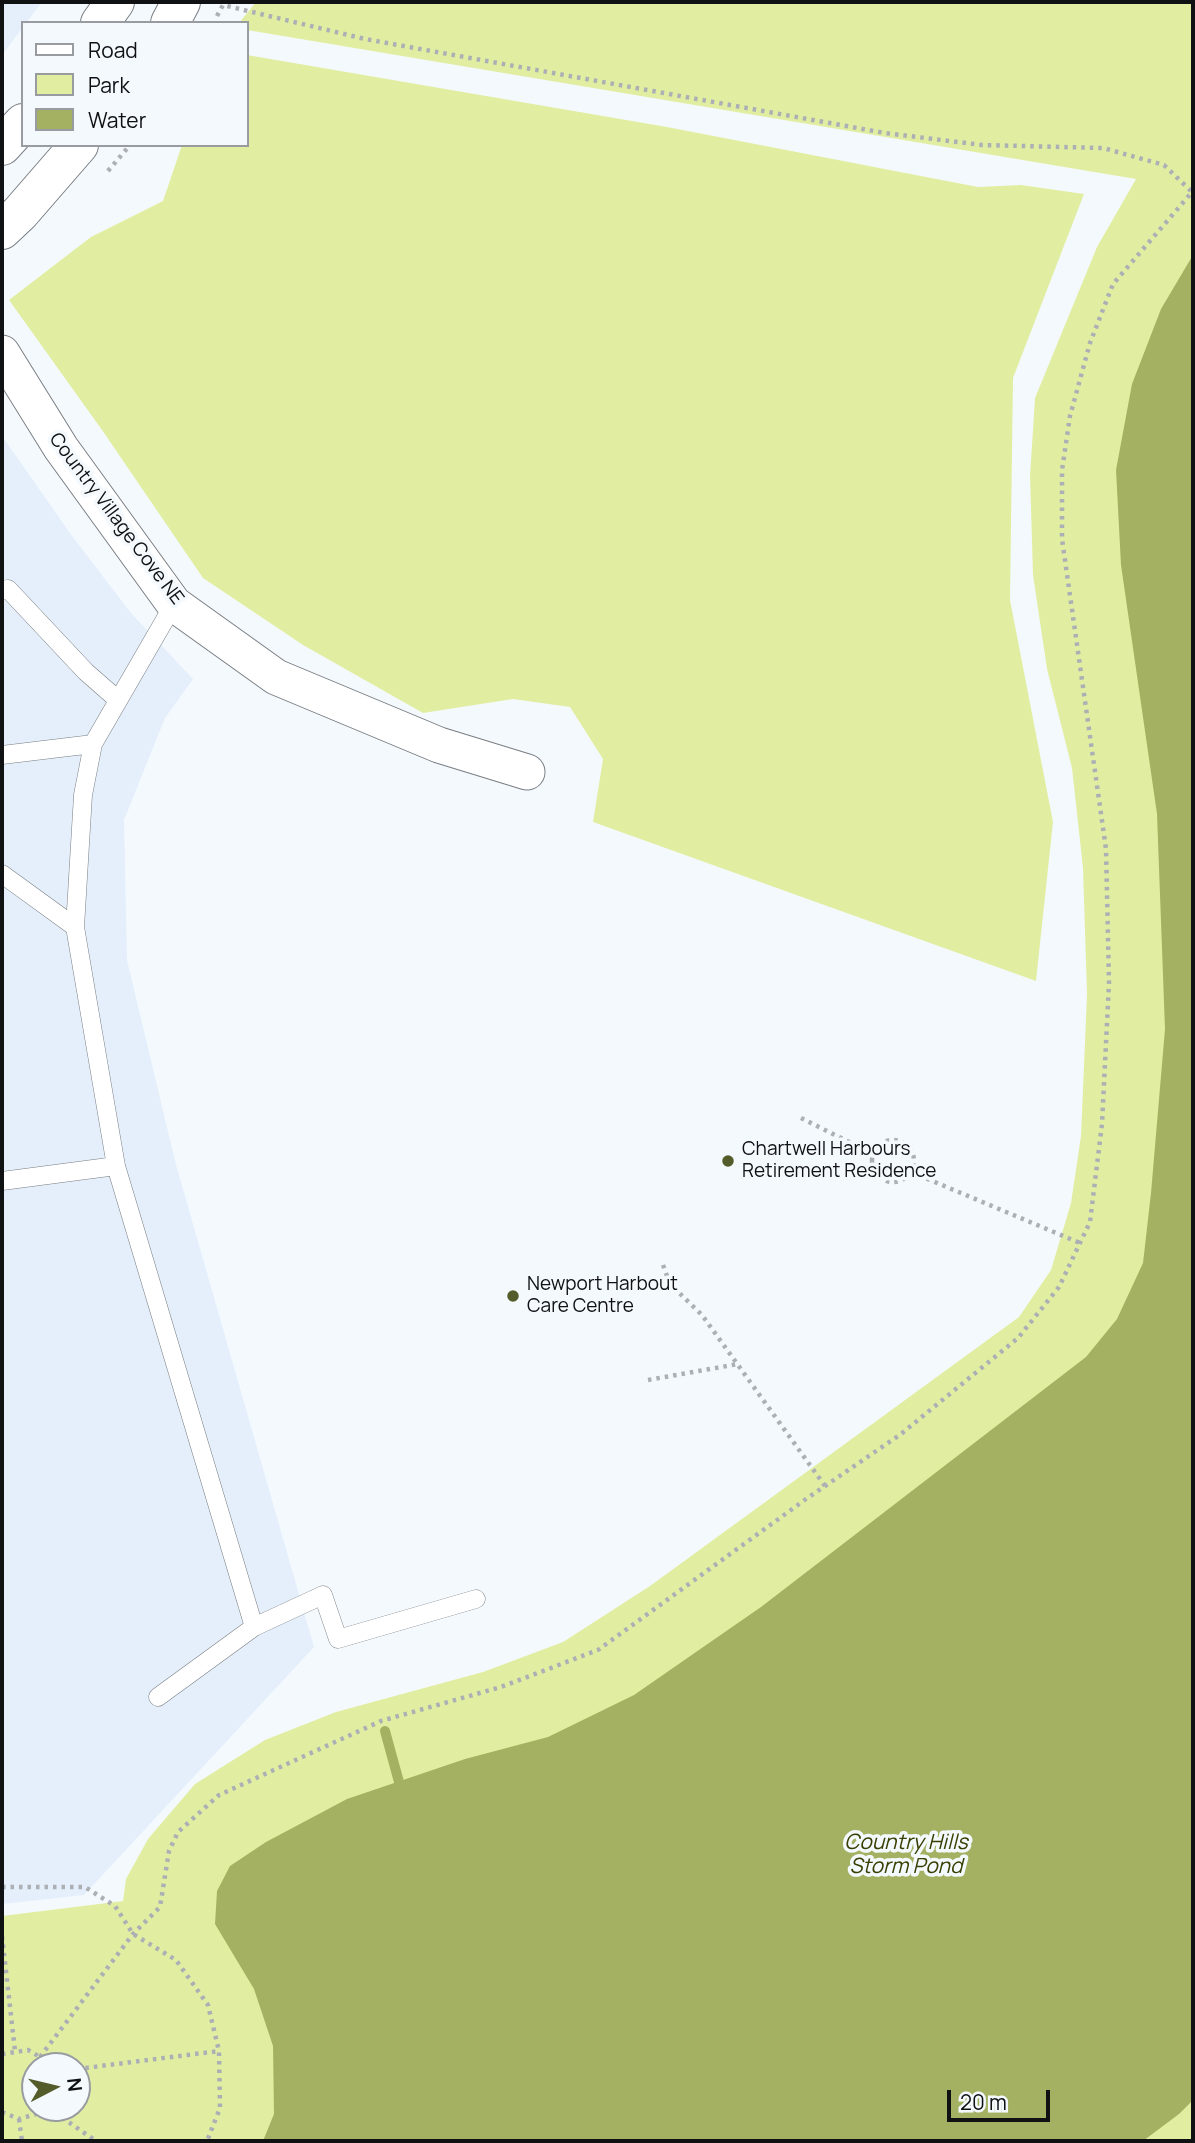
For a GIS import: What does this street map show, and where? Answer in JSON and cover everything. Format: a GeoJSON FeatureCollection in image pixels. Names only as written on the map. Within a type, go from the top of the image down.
{"type":"FeatureCollection","features":[{"type":"Feature","properties":{"kind":"street"},"geometry":{"type":"LineString","coordinates":[[101,21],[115,2]]}},
{"type":"Feature","properties":{"kind":"street"},"geometry":{"type":"LineString","coordinates":[[171,21],[181,2]]}},
{"type":"Feature","properties":{"kind":"street"},"geometry":{"type":"LineString","coordinates":[[2,146],[21,125]]}},
{"type":"Feature","properties":{"kind":"street"},"geometry":{"type":"LineString","coordinates":[[2,230],[77,147]]}},
{"type":"Feature","properties":{"kind":"street","name":"Country Village Cove NE"},"geometry":{"type":"LineString","coordinates":[[2,353],[61,448],[174,604],[276,677],[439,745],[527,772]]}},
{"type":"Feature","properties":{"kind":"lane"},"geometry":{"type":"LineString","coordinates":[[2,590],[8,589],[86,672],[118,701]]}},
{"type":"Feature","properties":{"kind":"lane"},"geometry":{"type":"LineString","coordinates":[[174,604],[93,744],[83,795],[75,927],[116,1166],[254,1628]]}},
{"type":"Feature","properties":{"kind":"lane"},"geometry":{"type":"LineString","coordinates":[[2,755],[93,744]]}},
{"type":"Feature","properties":{"kind":"lane"},"geometry":{"type":"LineString","coordinates":[[2,874],[75,927]]}},
{"type":"Feature","properties":{"kind":"lane"},"geometry":{"type":"LineString","coordinates":[[2,1181],[116,1166]]}},
{"type":"Feature","properties":{"kind":"lane"},"geometry":{"type":"LineString","coordinates":[[158,1697],[254,1628],[323,1595],[338,1639],[476,1599]]}},
{"type":"Feature","properties":{"kind":"path"},"geometry":{"type":"LineString","coordinates":[[44,2052],[133,1934],[160,1907],[169,1851],[178,1832],[219,1795],[381,1721],[500,1687],[598,1650],[901,1434],[1018,1338],[1059,1287],[1090,1222],[1102,1124],[1109,983],[1106,849],[1062,539],[1062,470],[1070,416],[1090,343],[1113,285],[1192,191],[1164,165],[1103,148],[982,145],[885,133],[365,39],[223,5]]}},
{"type":"Feature","properties":{"kind":"path"},"geometry":{"type":"LineString","coordinates":[[801,1118],[873,1154]]}},
{"type":"Feature","properties":{"kind":"path"},"geometry":{"type":"LineString","coordinates":[[895,1140],[902,1143],[912,1152],[914,1159],[911,1172],[900,1181],[881,1179],[873,1168],[873,1154],[882,1144],[895,1140]]}},
{"type":"Feature","properties":{"kind":"path"},"geometry":{"type":"LineString","coordinates":[[911,1172],[1080,1242]]}},
{"type":"Feature","properties":{"kind":"path"},"geometry":{"type":"LineString","coordinates":[[663,1265],[670,1284],[702,1315],[826,1486]]}},
{"type":"Feature","properties":{"kind":"path"},"geometry":{"type":"LineString","coordinates":[[648,1380],[738,1364]]}},
{"type":"Feature","properties":{"kind":"path"},"geometry":{"type":"LineString","coordinates":[[2,1887],[85,1887],[115,1906],[133,1934],[176,1960],[208,2005],[219,2051],[220,2108],[207,2141]]}},
{"type":"Feature","properties":{"kind":"path"},"geometry":{"type":"LineString","coordinates":[[2,1936],[15,2051]]}},
{"type":"Feature","properties":{"kind":"path"},"geometry":{"type":"LineString","coordinates":[[2,2054],[28,2050],[31,2052]]}},
{"type":"Feature","properties":{"kind":"path"},"geometry":{"type":"LineString","coordinates":[[91,2067],[219,2051]]}},
{"type":"Feature","properties":{"kind":"path"},"geometry":{"type":"LineString","coordinates":[[2,2112],[19,2119],[22,2141]]}},
{"type":"Feature","properties":{"kind":"path"},"geometry":{"type":"LineString","coordinates":[[68,2122],[96,2141]]}},
{"type":"Feature","properties":{"kind":"shaded area"},"geometry":{"type":"Polygon","coordinates":[[[2,2],[42,2],[28,21],[21,21],[21,30],[2,55],[2,2]]]}},
{"type":"Feature","properties":{"kind":"shaded area"},"geometry":{"type":"Polygon","coordinates":[[[2,436],[72,536],[131,613],[193,679],[165,718],[124,820],[127,960],[175,1161],[314,1647],[84,1895],[2,1904],[2,436]]]}},
{"type":"Feature","properties":{"kind":"green space","name":"Country Hills Storm Pond"},"geometry":{"type":"Polygon","coordinates":[[[256,2],[1193,2],[1193,2141],[2,2141],[2,1916],[123,1901],[126,1879],[148,1839],[195,1784],[265,1740],[336,1712],[483,1672],[563,1642],[650,1586],[1019,1317],[1051,1270],[1071,1203],[1081,1136],[1087,994],[1083,868],[1072,768],[1047,669],[1033,575],[1030,476],[1035,398],[1097,247],[1136,179],[248,30],[248,21],[241,21],[256,2]]]}},
{"type":"Feature","properties":{"kind":"green space"},"geometry":{"type":"Polygon","coordinates":[[[248,55],[667,127],[978,187],[1021,185],[1084,194],[1013,378],[1010,600],[1053,822],[1036,981],[593,822],[603,759],[570,707],[513,699],[423,713],[303,645],[203,578],[9,300],[91,237],[163,201],[181,147],[248,147],[248,55]]]}},
{"type":"Feature","properties":{"kind":"water","name":"Country Hills Storm Pond"},"geometry":{"type":"Polygon","coordinates":[[[1193,255],[1193,2100],[1143,2141],[263,2141],[274,2114],[273,2046],[254,1989],[215,1924],[217,1891],[230,1866],[266,1842],[347,1799],[465,1759],[548,1737],[634,1695],[761,1607],[1086,1357],[1117,1319],[1143,1263],[1165,1029],[1157,814],[1121,565],[1116,470],[1132,384],[1161,309],[1193,255]]]}},
{"type":"Feature","properties":{"kind":"waterway"},"geometry":{"type":"LineString","coordinates":[[385,1731],[399,1782]]}},
{"type":"Feature","properties":{"kind":"place","name":"Chartwell Harbours Retirement Residence"},"geometry":{"type":"Point","coordinates":[728,1161]}},
{"type":"Feature","properties":{"kind":"place","name":"Newport Harbout Care Centre"},"geometry":{"type":"Point","coordinates":[513,1296]}}]}
